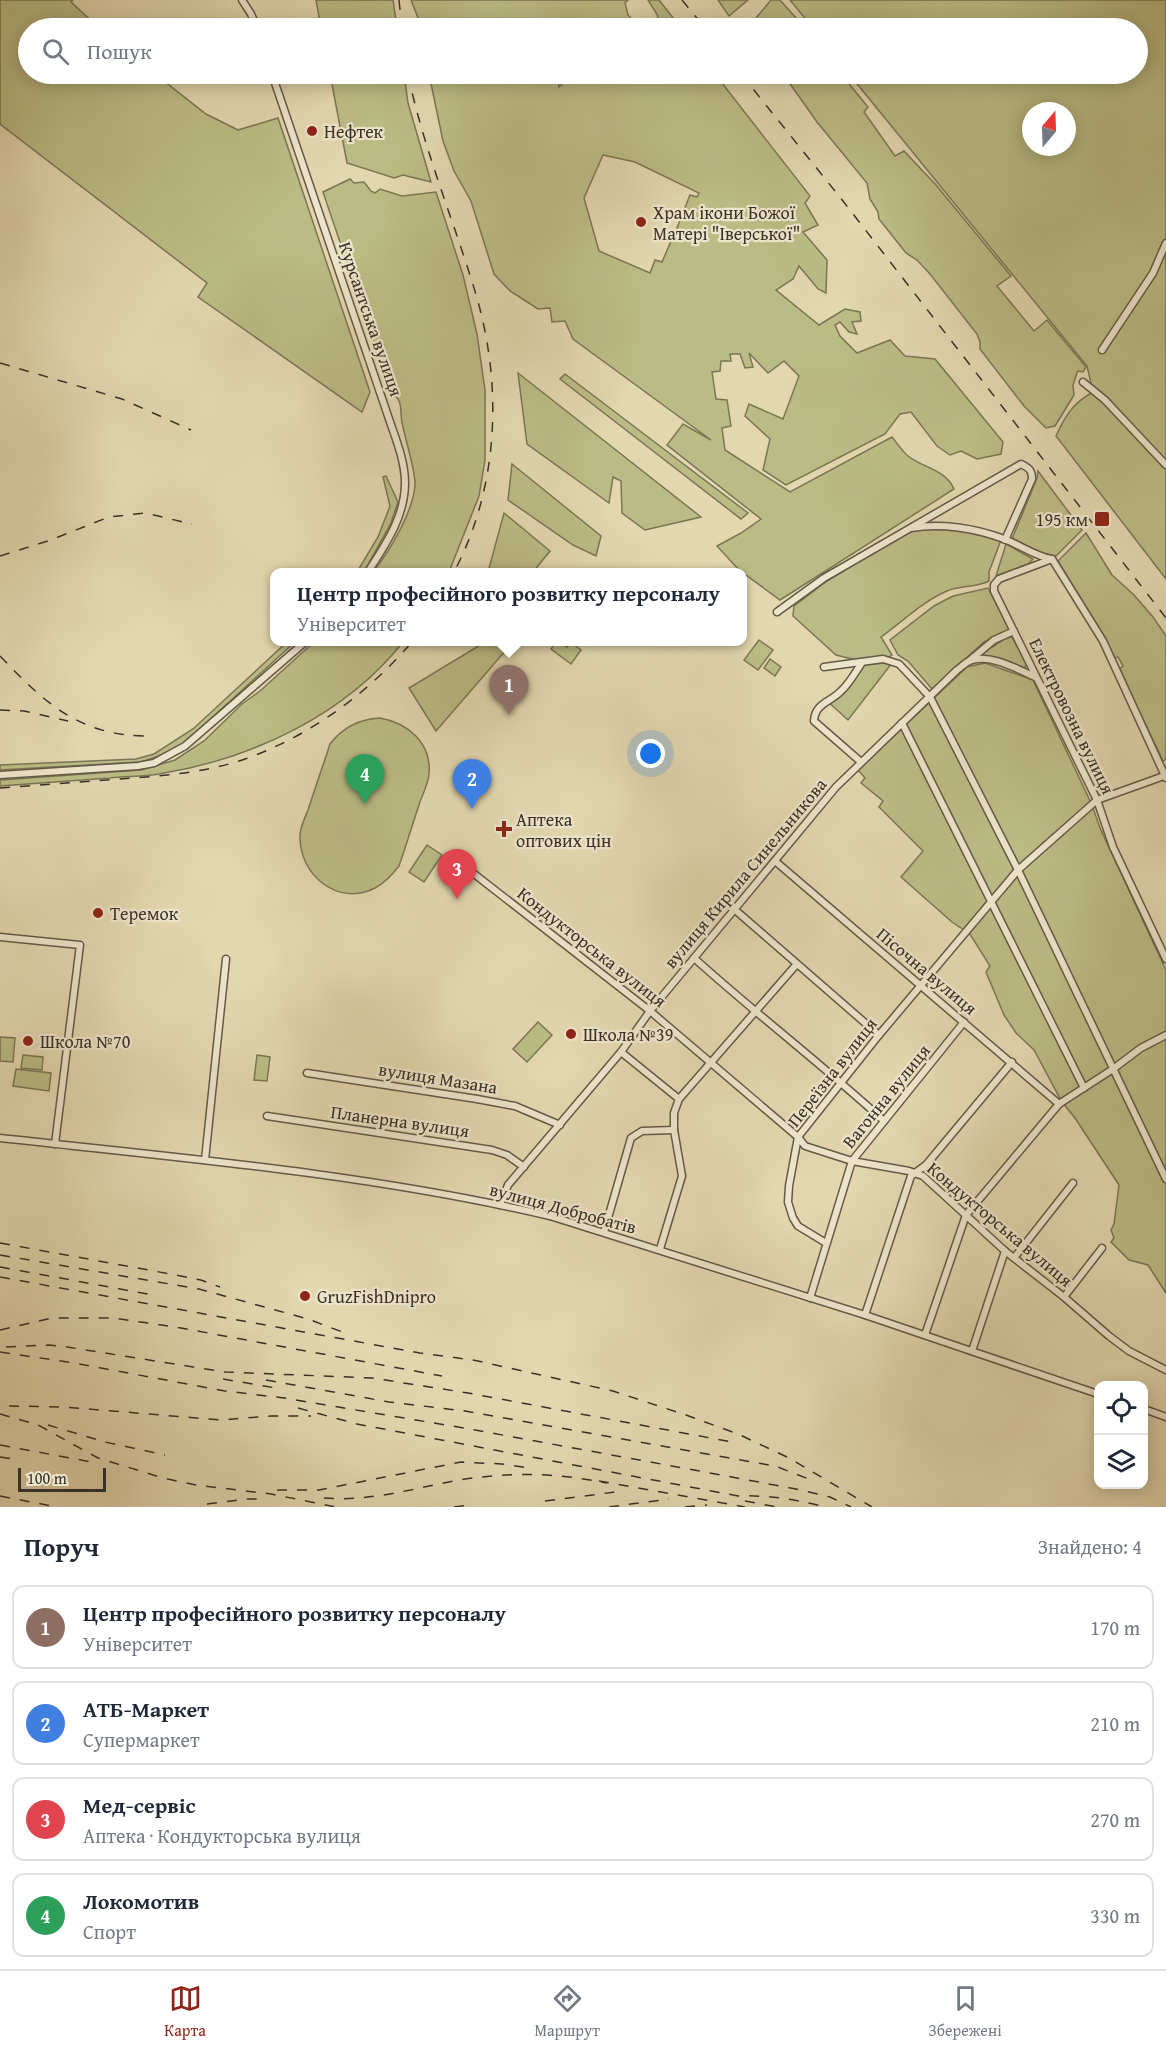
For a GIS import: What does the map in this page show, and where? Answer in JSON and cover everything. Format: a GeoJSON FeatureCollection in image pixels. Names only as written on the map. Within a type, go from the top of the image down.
{"type":"FeatureCollection","features":[{"type":"Feature","properties":{"kind":"street"},"geometry":{"type":"LineString","coordinates":[[242,0],[252,18]]}},
{"type":"Feature","properties":{"kind":"street","name":"Курсантська вулиця"},"geometry":{"type":"LineString","coordinates":[[275,84],[388,416],[403,467],[405,483],[400,514],[393,531],[371,568]]}},
{"type":"Feature","properties":{"kind":"street"},"geometry":{"type":"LineString","coordinates":[[1102,350],[1153,273],[1166,243]]}},
{"type":"Feature","properties":{"kind":"street"},"geometry":{"type":"LineString","coordinates":[[1083,382],[1105,400],[1166,465]]}},
{"type":"Feature","properties":{"kind":"street"},"geometry":{"type":"LineString","coordinates":[[777,612],[824,578],[1021,464],[1032,472],[1032,479],[1005,540]]}},
{"type":"Feature","properties":{"kind":"street"},"geometry":{"type":"LineString","coordinates":[[907,528],[929,525],[976,530],[1005,540],[1038,556],[1052,559],[1103,641],[1165,777],[1097,800]]}},
{"type":"Feature","properties":{"kind":"street","name":"Електровозна вулиця"},"geometry":{"type":"LineString","coordinates":[[1052,559],[999,579],[994,585],[994,591],[1097,800],[1113,847],[1166,959]]}},
{"type":"Feature","properties":{"kind":"street","name":"вулиця Кирила Синельникова"},"geometry":{"type":"LineString","coordinates":[[500,1205],[508,1185],[561,1125],[621,1052],[650,1011],[836,787],[957,670],[994,640],[1014,631]]}},
{"type":"Feature","properties":{"kind":"street"},"geometry":{"type":"LineString","coordinates":[[0,775],[154,763],[185,746],[300,646]]}},
{"type":"Feature","properties":{"kind":"street"},"geometry":{"type":"LineString","coordinates":[[824,667],[861,664],[883,659],[892,660],[899,664],[930,697],[1018,870],[1166,1179]]}},
{"type":"Feature","properties":{"kind":"street"},"geometry":{"type":"LineString","coordinates":[[969,661],[986,659],[1035,677]]}},
{"type":"Feature","properties":{"kind":"street"},"geometry":{"type":"LineString","coordinates":[[861,664],[840,693],[827,700],[816,710],[814,722],[861,762]]}},
{"type":"Feature","properties":{"kind":"street"},"geometry":{"type":"LineString","coordinates":[[902,723],[1084,1088]]}},
{"type":"Feature","properties":{"kind":"street","name":"Переїзна вулиця"},"geometry":{"type":"LineString","coordinates":[[826,1243],[798,1226],[788,1202],[798,1137],[991,900],[1018,870],[1097,800]]}},
{"type":"Feature","properties":{"kind":"street","name":"Пісочна вулиця"},"geometry":{"type":"LineString","coordinates":[[776,861],[1059,1104]]}},
{"type":"Feature","properties":{"kind":"street","name":"Кондукторська вулиця"},"geometry":{"type":"LineString","coordinates":[[464,866],[650,1011],[806,1146],[852,1161],[916,1172],[929,1180],[1005,1251],[1129,1351],[1166,1370]]}},
{"type":"Feature","properties":{"kind":"street"},"geometry":{"type":"LineString","coordinates":[[734,909],[879,1035]]}},
{"type":"Feature","properties":{"kind":"street"},"geometry":{"type":"LineString","coordinates":[[0,937],[80,945],[55,1144]]}},
{"type":"Feature","properties":{"kind":"street"},"geometry":{"type":"LineString","coordinates":[[206,1160],[226,958]]}},
{"type":"Feature","properties":{"kind":"street"},"geometry":{"type":"LineString","coordinates":[[694,958],[754,1011],[842,1082],[884,1122]]}},
{"type":"Feature","properties":{"kind":"street"},"geometry":{"type":"LineString","coordinates":[[660,1249],[682,1176],[674,1130],[674,1113],[679,1099],[796,965]]}},
{"type":"Feature","properties":{"kind":"street","name":"Вагонна вулиця"},"geometry":{"type":"LineString","coordinates":[[810,1298],[852,1161],[964,1022]]}},
{"type":"Feature","properties":{"kind":"street"},"geometry":{"type":"LineString","coordinates":[[926,1335],[966,1215],[1059,1104],[1113,1069],[1140,1048],[1166,1035]]}},
{"type":"Feature","properties":{"kind":"street"},"geometry":{"type":"LineString","coordinates":[[621,1052],[679,1099]]}},
{"type":"Feature","properties":{"kind":"street"},"geometry":{"type":"LineString","coordinates":[[865,1315],[911,1176],[926,1165],[1012,1062]]}},
{"type":"Feature","properties":{"kind":"street","name":"вулиця Мазана"},"geometry":{"type":"LineString","coordinates":[[307,1073],[477,1099],[515,1107],[561,1125]]}},
{"type":"Feature","properties":{"kind":"street","name":"Планерна вулиця"},"geometry":{"type":"LineString","coordinates":[[267,1116],[492,1150],[507,1155],[524,1167]]}},
{"type":"Feature","properties":{"kind":"street"},"geometry":{"type":"LineString","coordinates":[[604,1232],[631,1138],[642,1131],[674,1130]]}},
{"type":"Feature","properties":{"kind":"street","name":"вулиця Добробатів"},"geometry":{"type":"LineString","coordinates":[[0,1138],[322,1174],[550,1216],[865,1315],[1094,1393]]}},
{"type":"Feature","properties":{"kind":"street"},"geometry":{"type":"LineString","coordinates":[[1014,1258],[1073,1182]]}},
{"type":"Feature","properties":{"kind":"street"},"geometry":{"type":"LineString","coordinates":[[1064,1297],[1102,1248]]}},
{"type":"Feature","properties":{"kind":"street"},"geometry":{"type":"LineString","coordinates":[[972,1351],[1005,1251]]}},
{"type":"Feature","properties":{"kind":"street"},"geometry":{"type":"LineString","coordinates":[[1148,1411],[1166,1417]]}},
{"type":"Feature","properties":{"kind":"green space"},"geometry":{"type":"Polygon","coordinates":[[[0,0],[73,0],[71,2],[88,18],[18,18],[18,84],[168,84],[206,114],[238,130],[278,118],[370,392],[362,412],[198,297],[207,283],[0,124],[0,0]]]}},
{"type":"Feature","properties":{"kind":"green space"},"geometry":{"type":"Polygon","coordinates":[[[316,0],[393,0],[396,18],[319,18],[316,0]]]}},
{"type":"Feature","properties":{"kind":"green space"},"geometry":{"type":"Polygon","coordinates":[[[411,0],[628,0],[625,3],[631,18],[418,18],[411,0]]]}},
{"type":"Feature","properties":{"kind":"green space"},"geometry":{"type":"Polygon","coordinates":[[[648,0],[659,0],[673,18],[657,18],[648,0]]]}},
{"type":"Feature","properties":{"kind":"green space"},"geometry":{"type":"Polygon","coordinates":[[[718,0],[748,0],[729,16],[718,0]]]}},
{"type":"Feature","properties":{"kind":"green space"},"geometry":{"type":"Polygon","coordinates":[[[771,0],[780,0],[796,18],[756,18],[771,0]]]}},
{"type":"Feature","properties":{"kind":"green space"},"geometry":{"type":"Polygon","coordinates":[[[790,0],[1166,0],[1166,579],[1056,436],[1070,411],[1093,392],[1087,366],[857,84],[1148,84],[1148,18],[805,18],[790,0]]]}},
{"type":"Feature","properties":{"kind":"green space"},"geometry":{"type":"Polygon","coordinates":[[[332,84],[405,84],[408,103],[431,182],[403,175],[394,178],[347,163],[332,84]]]}},
{"type":"Feature","properties":{"kind":"green space"},"geometry":{"type":"Polygon","coordinates":[[[431,84],[559,84],[559,87],[562,84],[723,84],[810,196],[805,203],[818,225],[803,232],[827,260],[826,293],[818,289],[799,266],[793,279],[776,290],[819,325],[845,309],[860,312],[861,321],[852,322],[857,334],[849,332],[840,322],[835,325],[840,336],[857,353],[890,340],[905,356],[935,359],[1003,442],[1001,454],[977,459],[961,451],[950,455],[937,446],[911,412],[900,414],[885,434],[786,485],[763,470],[770,439],[745,416],[749,404],[783,419],[799,376],[784,361],[768,373],[749,353],[753,367],[745,368],[740,354],[730,354],[731,361],[721,361],[720,371],[712,372],[716,399],[727,400],[731,426],[722,428],[725,450],[790,492],[892,437],[908,456],[945,477],[954,489],[780,600],[747,576],[747,568],[737,568],[717,546],[761,519],[667,445],[683,424],[711,440],[573,339],[565,321],[552,322],[550,308],[538,309],[510,291],[494,274],[471,201],[454,171],[443,141],[431,84]],[[603,155],[584,198],[599,251],[650,273],[655,260],[662,262],[671,241],[665,238],[668,231],[675,233],[690,195],[697,197],[699,193],[635,162],[603,155]]]}},
{"type":"Feature","properties":{"kind":"green space"},"geometry":{"type":"Polygon","coordinates":[[[790,84],[849,84],[868,107],[864,112],[895,156],[904,151],[936,185],[1011,276],[997,286],[1034,331],[1047,320],[1086,367],[1083,372],[1078,371],[1073,385],[1074,395],[1055,426],[1046,428],[1024,406],[980,349],[977,334],[930,274],[917,260],[906,253],[879,219],[878,212],[870,199],[867,183],[817,122],[790,84]]]}},
{"type":"Feature","properties":{"kind":"green space"},"geometry":{"type":"Polygon","coordinates":[[[350,179],[354,183],[364,182],[375,193],[380,189],[402,196],[436,192],[463,275],[477,334],[485,390],[485,460],[479,496],[451,568],[376,568],[394,542],[406,516],[411,504],[415,481],[400,403],[390,390],[323,192],[350,179]]]}},
{"type":"Feature","properties":{"kind":"green space"},"geometry":{"type":"Polygon","coordinates":[[[518,373],[701,517],[645,530],[622,513],[621,481],[613,477],[609,503],[527,444],[518,373]]]}},
{"type":"Feature","properties":{"kind":"green space"},"geometry":{"type":"Polygon","coordinates":[[[565,374],[748,513],[741,519],[560,379],[565,374]]]}},
{"type":"Feature","properties":{"kind":"green space"},"geometry":{"type":"Polygon","coordinates":[[[512,464],[601,536],[596,556],[573,545],[508,500],[512,464]]]}},
{"type":"Feature","properties":{"kind":"green space"},"geometry":{"type":"Polygon","coordinates":[[[1038,471],[1082,530],[1056,556],[1038,553],[1012,539],[1038,471]]]}},
{"type":"Feature","properties":{"kind":"green space"},"geometry":{"type":"Polygon","coordinates":[[[386,476],[398,502],[391,523],[366,568],[359,568],[378,537],[390,506],[383,477],[386,476]]]}},
{"type":"Feature","properties":{"kind":"green space"},"geometry":{"type":"Polygon","coordinates":[[[504,513],[550,551],[536,568],[489,568],[504,513]]]}},
{"type":"Feature","properties":{"kind":"green space"},"geometry":{"type":"Polygon","coordinates":[[[928,528],[976,533],[1001,540],[989,572],[989,581],[947,591],[913,612],[881,637],[892,655],[889,657],[856,660],[836,655],[793,616],[794,606],[827,581],[908,531],[928,528]]]}},
{"type":"Feature","properties":{"kind":"green space"},"geometry":{"type":"Polygon","coordinates":[[[1086,533],[1112,575],[1134,595],[1166,636],[1166,759],[1163,761],[1119,669],[1123,666],[1118,657],[1113,658],[1058,561],[1086,533]]]}},
{"type":"Feature","properties":{"kind":"green space"},"geometry":{"type":"Polygon","coordinates":[[[1006,544],[1033,559],[1028,564],[996,576],[1006,544]]]}},
{"type":"Feature","properties":{"kind":"green space"},"geometry":{"type":"Polygon","coordinates":[[[988,588],[1010,630],[984,642],[932,689],[908,661],[898,655],[890,640],[934,606],[953,596],[988,588]]]}},
{"type":"Feature","properties":{"kind":"green space"},"geometry":{"type":"Polygon","coordinates":[[[1012,637],[1027,665],[1024,668],[1002,659],[978,656],[1006,638],[1012,637]]]}},
{"type":"Feature","properties":{"kind":"green space"},"geometry":{"type":"Polygon","coordinates":[[[759,640],[773,650],[758,670],[744,660],[759,640]]]}},
{"type":"Feature","properties":{"kind":"green space"},"geometry":{"type":"Polygon","coordinates":[[[283,646],[291,646],[183,744],[170,752],[141,762],[0,770],[0,765],[136,759],[154,754],[193,729],[283,646]]]}},
{"type":"Feature","properties":{"kind":"green space"},"geometry":{"type":"Polygon","coordinates":[[[310,646],[399,646],[380,668],[326,711],[296,729],[231,756],[198,766],[150,775],[0,786],[0,780],[141,770],[175,760],[204,741],[242,704],[260,691],[310,646]]]}},
{"type":"Feature","properties":{"kind":"green space"},"geometry":{"type":"Polygon","coordinates":[[[478,646],[510,646],[436,731],[409,688],[478,646]]]}},
{"type":"Feature","properties":{"kind":"green space"},"geometry":{"type":"Polygon","coordinates":[[[553,646],[576,646],[581,650],[571,664],[551,649],[553,646]]]}},
{"type":"Feature","properties":{"kind":"green space"},"geometry":{"type":"Polygon","coordinates":[[[770,659],[781,667],[775,676],[764,668],[770,659]]]}},
{"type":"Feature","properties":{"kind":"green space"},"geometry":{"type":"Polygon","coordinates":[[[892,663],[848,720],[827,701],[862,666],[892,663]]]}},
{"type":"Feature","properties":{"kind":"green space"},"geometry":{"type":"Polygon","coordinates":[[[985,663],[1033,680],[1166,970],[1166,1293],[1148,1265],[1129,1260],[1111,1242],[1114,1238],[1111,1230],[1114,1224],[1119,1185],[1062,1102],[1034,1050],[1016,1033],[1004,1015],[986,972],[990,966],[970,934],[952,922],[901,877],[923,851],[879,807],[883,801],[861,783],[865,778],[858,770],[967,667],[985,663]]]}},
{"type":"Feature","properties":{"kind":"green space"},"geometry":{"type":"Polygon","coordinates":[[[380,718],[400,724],[416,736],[427,753],[429,774],[399,866],[388,879],[375,888],[361,893],[348,893],[323,884],[314,875],[301,850],[301,829],[330,744],[352,725],[380,718]]]}},
{"type":"Feature","properties":{"kind":"green space"},"geometry":{"type":"Polygon","coordinates":[[[427,845],[442,855],[424,882],[409,872],[427,845]]]}},
{"type":"Feature","properties":{"kind":"green space"},"geometry":{"type":"Polygon","coordinates":[[[538,1022],[552,1035],[527,1062],[513,1049],[538,1022]]]}},
{"type":"Feature","properties":{"kind":"green space"},"geometry":{"type":"Polygon","coordinates":[[[0,1037],[15,1038],[13,1062],[0,1061],[0,1037]]]}},
{"type":"Feature","properties":{"kind":"green space"},"geometry":{"type":"Polygon","coordinates":[[[23,1055],[43,1057],[42,1070],[21,1068],[23,1055]]]}},
{"type":"Feature","properties":{"kind":"green space"},"geometry":{"type":"Polygon","coordinates":[[[257,1055],[270,1057],[267,1081],[254,1080],[257,1055]]]}},
{"type":"Feature","properties":{"kind":"green space"},"geometry":{"type":"Polygon","coordinates":[[[16,1069],[51,1073],[49,1091],[13,1086],[16,1069]]]}},
{"type":"Feature","properties":{"kind":"railway"},"geometry":{"type":"LineString","coordinates":[[399,0],[401,18]]}},
{"type":"Feature","properties":{"kind":"railway"},"geometry":{"type":"LineString","coordinates":[[682,0],[697,18]]}},
{"type":"Feature","properties":{"kind":"railway"},"geometry":{"type":"LineString","coordinates":[[410,84],[430,155],[474,288],[490,359],[493,396],[488,468],[481,504],[456,568]]}},
{"type":"Feature","properties":{"kind":"railway"},"geometry":{"type":"LineString","coordinates":[[749,84],[843,201],[1166,618]]}},
{"type":"Feature","properties":{"kind":"railway"},"geometry":{"type":"LineString","coordinates":[[0,363],[122,399],[191,430]]}},
{"type":"Feature","properties":{"kind":"railway"},"geometry":{"type":"LineString","coordinates":[[0,556],[48,541],[109,517],[145,513],[192,524]]}},
{"type":"Feature","properties":{"kind":"railway"},"geometry":{"type":"LineString","coordinates":[[0,788],[167,775],[214,768],[245,759],[269,750],[315,726],[357,696],[408,646]]}},
{"type":"Feature","properties":{"kind":"railway"},"geometry":{"type":"LineString","coordinates":[[0,656],[32,688],[64,713],[100,730],[145,736]]}},
{"type":"Feature","properties":{"kind":"railway"},"geometry":{"type":"LineString","coordinates":[[0,710],[24,711],[68,721]]}},
{"type":"Feature","properties":{"kind":"railway"},"geometry":{"type":"LineString","coordinates":[[0,1243],[176,1275],[220,1287]]}},
{"type":"Feature","properties":{"kind":"railway"},"geometry":{"type":"LineString","coordinates":[[0,1255],[199,1289],[308,1319],[345,1333]]}},
{"type":"Feature","properties":{"kind":"railway"},"geometry":{"type":"LineString","coordinates":[[0,1267],[153,1295]]}},
{"type":"Feature","properties":{"kind":"railway"},"geometry":{"type":"LineString","coordinates":[[0,1277],[420,1353],[473,1360],[613,1391],[738,1434],[789,1458],[872,1507]]}},
{"type":"Feature","properties":{"kind":"railway"},"geometry":{"type":"LineString","coordinates":[[0,1330],[52,1318],[114,1318],[181,1328],[442,1376]]}},
{"type":"Feature","properties":{"kind":"railway"},"geometry":{"type":"LineString","coordinates":[[6,1347],[49,1345],[67,1347],[225,1372],[372,1378],[468,1393],[732,1442]]}},
{"type":"Feature","properties":{"kind":"railway"},"geometry":{"type":"LineString","coordinates":[[0,1352],[225,1391],[284,1398],[464,1428],[796,1489],[830,1497],[851,1507]]}},
{"type":"Feature","properties":{"kind":"railway"},"geometry":{"type":"LineString","coordinates":[[223,1379],[276,1388]]}},
{"type":"Feature","properties":{"kind":"railway"},"geometry":{"type":"LineString","coordinates":[[266,1380],[389,1402],[465,1411],[775,1466],[814,1481]]}},
{"type":"Feature","properties":{"kind":"railway"},"geometry":{"type":"LineString","coordinates":[[9,1406],[64,1407],[221,1420],[311,1416]]}},
{"type":"Feature","properties":{"kind":"railway"},"geometry":{"type":"LineString","coordinates":[[298,1408],[357,1424],[738,1496],[782,1498],[825,1507]]}},
{"type":"Feature","properties":{"kind":"railway"},"geometry":{"type":"LineString","coordinates":[[0,1414],[38,1425],[98,1458],[163,1478],[196,1485],[271,1494],[336,1507]]}},
{"type":"Feature","properties":{"kind":"railway"},"geometry":{"type":"LineString","coordinates":[[48,1425],[105,1442],[165,1455]]}},
{"type":"Feature","properties":{"kind":"railway"},"geometry":{"type":"LineString","coordinates":[[0,1445],[97,1463]]}},
{"type":"Feature","properties":{"kind":"railway"},"geometry":{"type":"LineString","coordinates":[[0,1457],[14,1459]]}},
{"type":"Feature","properties":{"kind":"railway"},"geometry":{"type":"LineString","coordinates":[[277,1490],[319,1490],[461,1462],[529,1468]]}},
{"type":"Feature","properties":{"kind":"railway"},"geometry":{"type":"LineString","coordinates":[[324,1498],[377,1496],[465,1479],[502,1475],[553,1475],[607,1483]]}},
{"type":"Feature","properties":{"kind":"railway"},"geometry":{"type":"LineString","coordinates":[[599,1481],[745,1507]]}},
{"type":"Feature","properties":{"kind":"railway"},"geometry":{"type":"LineString","coordinates":[[545,1501],[623,1491]]}},
{"type":"Feature","properties":{"kind":"railway"},"geometry":{"type":"LineString","coordinates":[[0,1496],[57,1507]]}},
{"type":"Feature","properties":{"kind":"railway"},"geometry":{"type":"LineString","coordinates":[[207,1504],[262,1499]]}},
{"type":"Feature","properties":{"kind":"railway"},"geometry":{"type":"LineString","coordinates":[[609,1507],[669,1499]]}},
{"type":"Feature","properties":{"kind":"railway"},"geometry":{"type":"LineString","coordinates":[[745,1501],[777,1507]]}},
{"type":"Feature","properties":{"kind":"railway"},"geometry":{"type":"LineString","coordinates":[[454,1507],[469,1505]]}},
{"type":"Feature","properties":{"kind":"railway"},"geometry":{"type":"LineString","coordinates":[[685,1507],[707,1505]]}},
{"type":"Feature","properties":{"kind":"place","name":"Нефтек"},"geometry":{"type":"Point","coordinates":[312,131]}},
{"type":"Feature","properties":{"kind":"place","name":"Храм ікони Божої Матері \"Іверської\""},"geometry":{"type":"Point","coordinates":[641,222]}},
{"type":"Feature","properties":{"kind":"place","name":"195 км"},"geometry":{"type":"Point","coordinates":[1102,519]}},
{"type":"Feature","properties":{"kind":"place","name":"Центр професійного розвитку персоналу"},"geometry":{"type":"Point","coordinates":[509,715]}},
{"type":"Feature","properties":{"kind":"place","name":"Локомотив"},"geometry":{"type":"Point","coordinates":[365,804]}},
{"type":"Feature","properties":{"kind":"place","name":"АТБ-Маркет"},"geometry":{"type":"Point","coordinates":[472,809]}},
{"type":"Feature","properties":{"kind":"place","name":"Аптека оптових цін"},"geometry":{"type":"Point","coordinates":[504,829]}},
{"type":"Feature","properties":{"kind":"place","name":"Мед-сервіс"},"geometry":{"type":"Point","coordinates":[457,899]}},
{"type":"Feature","properties":{"kind":"place","name":"Теремок"},"geometry":{"type":"Point","coordinates":[98,913]}},
{"type":"Feature","properties":{"kind":"place","name":"Школа №39"},"geometry":{"type":"Point","coordinates":[571,1034]}},
{"type":"Feature","properties":{"kind":"place","name":"Школа №70"},"geometry":{"type":"Point","coordinates":[28,1041]}},
{"type":"Feature","properties":{"kind":"place","name":"GruzFishDnipro"},"geometry":{"type":"Point","coordinates":[305,1296]}}]}
